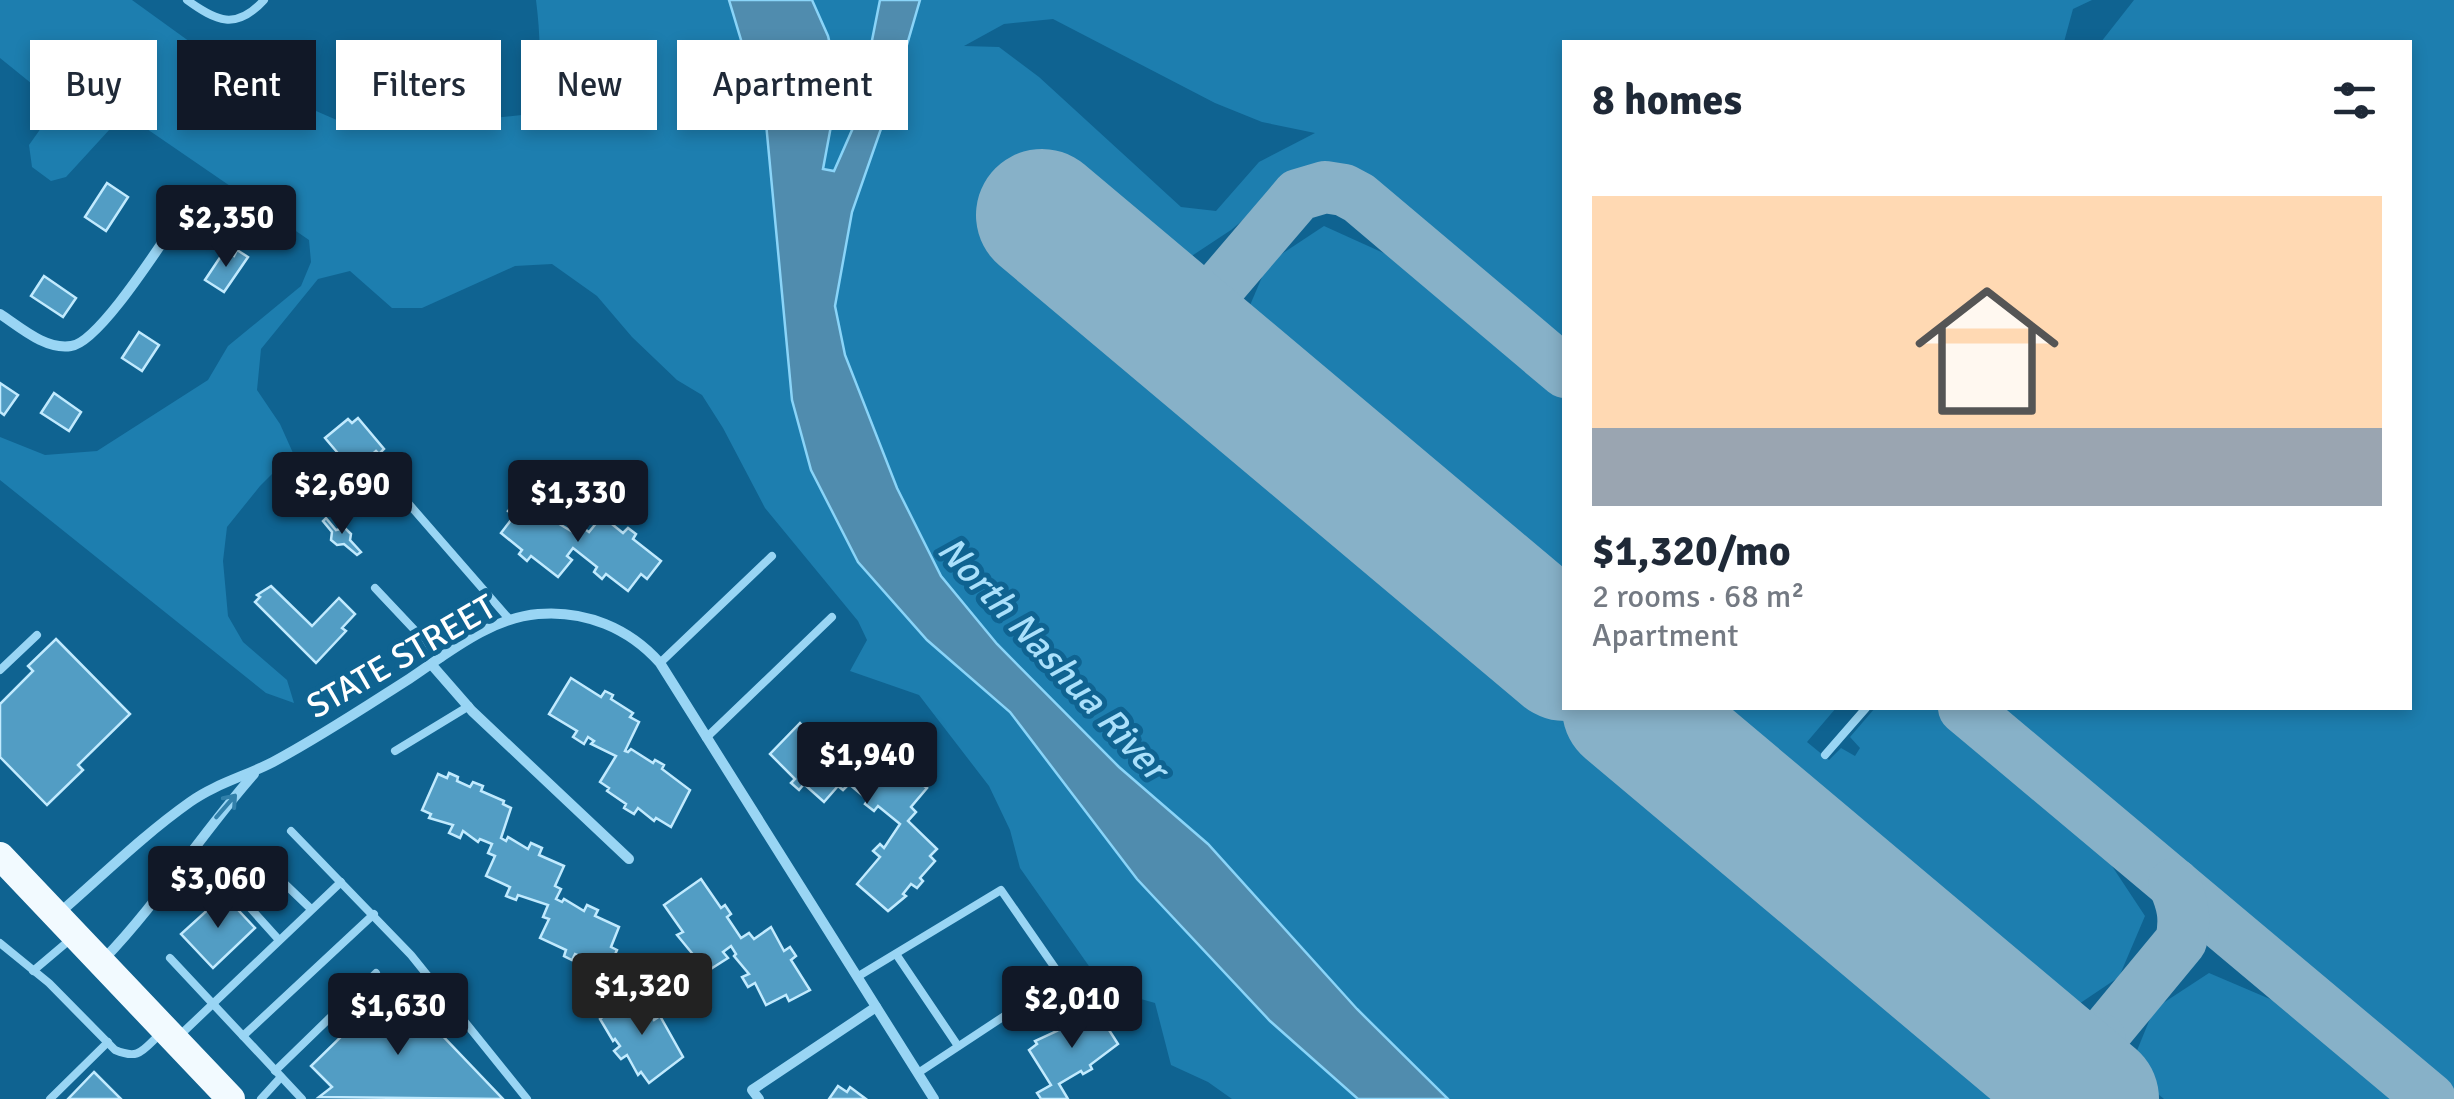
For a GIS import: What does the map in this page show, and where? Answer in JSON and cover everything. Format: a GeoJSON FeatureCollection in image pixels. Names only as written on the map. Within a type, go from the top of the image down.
{"type":"FeatureCollection","features":[{"type":"Feature","properties":{"kind":"highway"},"geometry":{"type":"LineString","coordinates":[[3,866],[230,1099]]}},
{"type":"Feature","properties":{"kind":"street"},"geometry":{"type":"LineString","coordinates":[[0,314],[49,345],[73,347],[95,334],[181,215]]}},
{"type":"Feature","properties":{"kind":"street","name":"STATE STREET"},"geometry":{"type":"LineString","coordinates":[[65,926],[169,817],[196,798],[321,734],[475,636],[510,620],[536,614],[588,618],[618,628],[643,643],[660,663],[934,1099]]}},
{"type":"Feature","properties":{"kind":"street"},"geometry":{"type":"LineString","coordinates":[[436,661],[469,706],[629,859]]}},
{"type":"Feature","properties":{"kind":"street"},"geometry":{"type":"LineString","coordinates":[[100,964],[140,921],[208,828],[258,769]]}},
{"type":"Feature","properties":{"kind":"street"},"geometry":{"type":"LineString","coordinates":[[741,1099],[756,1095],[876,1007]]}},
{"type":"Feature","properties":{"kind":"lane"},"geometry":{"type":"LineString","coordinates":[[186,0],[208,16],[222,20],[243,16],[264,0]]}},
{"type":"Feature","properties":{"kind":"lane"},"geometry":{"type":"LineString","coordinates":[[382,472],[510,620]]}},
{"type":"Feature","properties":{"kind":"lane"},"geometry":{"type":"LineString","coordinates":[[660,663],[772,556]]}},
{"type":"Feature","properties":{"kind":"lane"},"geometry":{"type":"LineString","coordinates":[[375,588],[436,661]]}},
{"type":"Feature","properties":{"kind":"lane"},"geometry":{"type":"LineString","coordinates":[[706,738],[832,617]]}},
{"type":"Feature","properties":{"kind":"lane"},"geometry":{"type":"LineString","coordinates":[[0,670],[36,635]]}},
{"type":"Feature","properties":{"kind":"lane"},"geometry":{"type":"LineString","coordinates":[[395,751],[469,706]]}},
{"type":"Feature","properties":{"kind":"lane"},"geometry":{"type":"LineString","coordinates":[[1825,756],[1864,710]]}},
{"type":"Feature","properties":{"kind":"lane"},"geometry":{"type":"LineString","coordinates":[[290,831],[411,954],[527,1099]]}},
{"type":"Feature","properties":{"kind":"lane"},"geometry":{"type":"LineString","coordinates":[[261,861],[311,910]]}},
{"type":"Feature","properties":{"kind":"lane"},"geometry":{"type":"LineString","coordinates":[[0,943],[108,1042],[129,1056],[170,1035],[212,1004],[340,882]]}},
{"type":"Feature","properties":{"kind":"lane"},"geometry":{"type":"LineString","coordinates":[[858,977],[1001,890],[1062,978],[918,1073]]}},
{"type":"Feature","properties":{"kind":"lane"},"geometry":{"type":"LineString","coordinates":[[235,891],[279,940]]}},
{"type":"Feature","properties":{"kind":"lane"},"geometry":{"type":"LineString","coordinates":[[242,1036],[374,914]]}},
{"type":"Feature","properties":{"kind":"lane"},"geometry":{"type":"LineString","coordinates":[[33,971],[65,926]]}},
{"type":"Feature","properties":{"kind":"lane"},"geometry":{"type":"LineString","coordinates":[[896,954],[958,1046]]}},
{"type":"Feature","properties":{"kind":"lane"},"geometry":{"type":"LineString","coordinates":[[170,958],[302,1099]]}},
{"type":"Feature","properties":{"kind":"lane"},"geometry":{"type":"LineString","coordinates":[[261,1099],[278,1074],[376,974]]}},
{"type":"Feature","properties":{"kind":"lane"},"geometry":{"type":"LineString","coordinates":[[50,1099],[108,1042]]}},
{"type":"Feature","properties":{"kind":"shaded area"},"geometry":{"type":"Polygon","coordinates":[[[0,0],[132,0],[187,40],[177,40],[177,130],[316,130],[316,111],[336,120],[336,130],[501,130],[501,117],[521,115],[521,130],[657,130],[657,40],[539,40],[536,0],[729,0],[741,40],[677,40],[677,130],[767,130],[792,400],[811,470],[927,640],[1010,712],[1137,879],[1270,1021],[1358,1099],[1232,1099],[1208,1082],[1171,1065],[1155,1003],[1130,996],[1091,969],[1020,868],[1010,830],[989,786],[919,695],[850,671],[867,640],[858,621],[765,508],[702,395],[677,380],[597,296],[552,264],[515,266],[422,308],[392,308],[350,271],[318,279],[261,349],[257,390],[280,424],[293,453],[227,527],[223,561],[228,616],[243,642],[287,680],[294,703],[266,693],[0,480],[0,437],[45,455],[97,451],[208,380],[228,346],[301,286],[311,262],[309,240],[148,130],[157,130],[157,40],[30,40],[30,82],[0,58],[0,0]]]}},
{"type":"Feature","properties":{"kind":"shaded area"},"geometry":{"type":"Polygon","coordinates":[[[729,0],[812,0],[829,40],[741,40],[729,0]]]}},
{"type":"Feature","properties":{"kind":"shaded area"},"geometry":{"type":"Polygon","coordinates":[[[812,0],[880,0],[872,40],[829,40],[812,0]]]}},
{"type":"Feature","properties":{"kind":"shaded area"},"geometry":{"type":"Polygon","coordinates":[[[880,0],[920,0],[908,41],[872,40],[880,0]]]}},
{"type":"Feature","properties":{"kind":"shaded area"},"geometry":{"type":"Polygon","coordinates":[[[920,0],[2092,0],[2073,9],[2065,40],[1562,40],[1562,347],[1367,181],[1338,170],[1292,179],[1231,230],[1175,267],[1067,178],[1012,249],[2022,1099],[1448,1099],[1357,1009],[1208,845],[1119,767],[997,644],[941,576],[897,488],[845,355],[835,306],[852,212],[881,130],[908,130],[908,41],[920,0]],[[1053,19],[1004,24],[964,46],[999,47],[1039,77],[1181,207],[1216,211],[1259,162],[1315,133],[1262,122],[1215,103],[1053,19]]]}},
{"type":"Feature","properties":{"kind":"shaded area"},"geometry":{"type":"Polygon","coordinates":[[[2134,0],[2454,0],[2454,1097],[1995,710],[2412,710],[2412,40],[2103,40],[2134,0]]]}},
{"type":"Feature","properties":{"kind":"shaded area"},"geometry":{"type":"Polygon","coordinates":[[[40,130],[109,130],[66,177],[51,181],[32,167],[29,145],[40,130]]]}},
{"type":"Feature","properties":{"kind":"shaded area"},"geometry":{"type":"Polygon","coordinates":[[[767,130],[830,130],[823,169],[834,171],[852,130],[881,130],[852,212],[835,306],[845,355],[897,488],[941,576],[997,644],[1119,767],[1208,844],[1357,1009],[1448,1099],[1358,1099],[1270,1021],[1137,879],[1010,712],[927,640],[858,562],[811,470],[792,400],[767,130]]]}},
{"type":"Feature","properties":{"kind":"shaded area"},"geometry":{"type":"Polygon","coordinates":[[[830,130],[852,130],[834,172],[822,170],[830,130]]]}},
{"type":"Feature","properties":{"kind":"shaded area"},"geometry":{"type":"Polygon","coordinates":[[[1324,226],[1388,255],[1562,391],[1562,592],[1242,324],[1268,263],[1324,226]]]}},
{"type":"Feature","properties":{"kind":"shaded area"},"geometry":{"type":"Polygon","coordinates":[[[1701,710],[1834,710],[1807,742],[1829,760],[1841,748],[1855,756],[1860,748],[1850,737],[1873,710],[1942,710],[2106,857],[2145,916],[2119,977],[2064,1014],[1701,710]]]}},
{"type":"Feature","properties":{"kind":"shaded area"},"geometry":{"type":"Polygon","coordinates":[[[2209,973],[2277,1002],[2406,1099],[2164,1099],[2129,1070],[2154,1009],[2209,973]]]}},
{"type":"Feature","properties":{"kind":"building"},"geometry":{"type":"Polygon","coordinates":[[[107,183],[128,197],[106,231],[85,217],[107,183]]]}},
{"type":"Feature","properties":{"kind":"building"},"geometry":{"type":"Polygon","coordinates":[[[225,250],[234,256],[237,250],[248,257],[224,292],[205,280],[225,250]]]}},
{"type":"Feature","properties":{"kind":"building"},"geometry":{"type":"Polygon","coordinates":[[[44,276],[76,298],[63,317],[31,296],[44,276]]]}},
{"type":"Feature","properties":{"kind":"building"},"geometry":{"type":"Polygon","coordinates":[[[139,332],[159,345],[142,371],[122,358],[139,332]]]}},
{"type":"Feature","properties":{"kind":"building"},"geometry":{"type":"Polygon","coordinates":[[[0,383],[18,395],[4,415],[0,412],[0,383]]]}},
{"type":"Feature","properties":{"kind":"building"},"geometry":{"type":"Polygon","coordinates":[[[54,393],[81,412],[69,431],[41,413],[54,393]]]}},
{"type":"Feature","properties":{"kind":"building"},"geometry":{"type":"Polygon","coordinates":[[[358,418],[384,449],[353,471],[325,438],[348,419],[352,423],[358,418]]]}},
{"type":"Feature","properties":{"kind":"building"},"geometry":{"type":"Polygon","coordinates":[[[520,497],[528,503],[531,499],[548,516],[553,510],[561,516],[556,522],[578,535],[583,528],[589,532],[602,516],[623,533],[628,528],[636,534],[633,539],[661,561],[647,579],[641,574],[628,591],[606,574],[602,579],[594,572],[597,567],[573,548],[567,556],[572,560],[558,577],[531,556],[527,561],[519,554],[522,550],[501,533],[514,516],[508,511],[520,497]]]}},
{"type":"Feature","properties":{"kind":"building"},"geometry":{"type":"Polygon","coordinates":[[[326,518],[336,530],[345,528],[361,552],[357,555],[344,544],[337,545],[331,540],[332,532],[323,521],[326,518]]]}},
{"type":"Feature","properties":{"kind":"building"},"geometry":{"type":"Polygon","coordinates":[[[271,586],[312,626],[339,598],[355,614],[342,628],[346,631],[316,663],[255,602],[260,597],[257,595],[271,586]]]}},
{"type":"Feature","properties":{"kind":"building"},"geometry":{"type":"Polygon","coordinates":[[[56,639],[130,714],[78,765],[83,770],[47,805],[0,757],[0,704],[33,671],[28,666],[56,639]]]}},
{"type":"Feature","properties":{"kind":"building"},"geometry":{"type":"Polygon","coordinates":[[[571,678],[601,697],[605,691],[613,695],[611,699],[633,713],[630,717],[639,722],[625,751],[631,749],[664,765],[662,769],[690,790],[671,827],[656,818],[654,821],[638,808],[634,814],[624,808],[626,804],[600,782],[616,756],[591,744],[594,741],[588,737],[584,744],[573,737],[577,731],[549,714],[571,678]]]}},
{"type":"Feature","properties":{"kind":"building"},"geometry":{"type":"Polygon","coordinates":[[[800,723],[822,746],[828,739],[836,746],[830,752],[851,765],[848,768],[855,774],[861,766],[856,761],[869,746],[876,752],[879,749],[896,767],[902,760],[909,767],[904,773],[927,788],[911,807],[916,812],[908,821],[937,849],[930,856],[935,861],[920,878],[923,881],[917,888],[911,884],[903,894],[906,896],[888,911],[857,884],[880,857],[873,851],[880,844],[884,848],[900,824],[878,806],[874,811],[865,804],[868,800],[849,784],[843,790],[838,786],[824,802],[804,784],[799,790],[791,783],[795,779],[770,754],[800,723]]]}},
{"type":"Feature","properties":{"kind":"building"},"geometry":{"type":"Polygon","coordinates":[[[449,773],[470,787],[473,782],[483,786],[481,791],[511,808],[501,838],[506,841],[508,837],[528,849],[531,843],[542,848],[539,855],[564,866],[555,886],[561,889],[556,899],[564,899],[584,911],[587,905],[598,910],[595,916],[619,927],[611,947],[617,950],[608,970],[578,960],[580,956],[575,954],[572,960],[564,956],[566,950],[540,938],[549,919],[543,917],[548,905],[518,895],[516,900],[506,896],[510,887],[486,876],[495,856],[488,853],[492,844],[480,839],[478,842],[463,831],[460,838],[449,833],[453,825],[429,818],[431,814],[422,810],[438,774],[447,778],[449,773]]]}},
{"type":"Feature","properties":{"kind":"building"},"geometry":{"type":"Polygon","coordinates":[[[701,879],[721,908],[725,905],[731,914],[727,917],[741,938],[749,933],[754,939],[771,927],[784,951],[790,947],[796,956],[791,960],[810,990],[789,1001],[786,995],[766,1005],[755,983],[748,987],[742,977],[749,974],[731,946],[723,952],[728,958],[709,970],[700,963],[677,935],[683,932],[664,905],[701,879]]]}},
{"type":"Feature","properties":{"kind":"building"},"geometry":{"type":"Polygon","coordinates":[[[224,895],[255,928],[213,968],[181,934],[224,895]]]}},
{"type":"Feature","properties":{"kind":"building"},"geometry":{"type":"Polygon","coordinates":[[[394,985],[503,1099],[319,1097],[332,1087],[311,1066],[394,985]]]}},
{"type":"Feature","properties":{"kind":"building"},"geometry":{"type":"Polygon","coordinates":[[[633,993],[640,1002],[643,1000],[654,1020],[660,1016],[683,1057],[649,1083],[641,1072],[638,1075],[627,1055],[621,1059],[614,1051],[620,1046],[600,1019],[633,993]]]}},
{"type":"Feature","properties":{"kind":"building"},"geometry":{"type":"Polygon","coordinates":[[[1095,1008],[1118,1044],[1090,1065],[1092,1069],[1059,1084],[1068,1099],[1041,1099],[1037,1093],[1051,1085],[1029,1050],[1037,1044],[1035,1041],[1057,1031],[1054,1025],[1062,1020],[1066,1025],[1087,1009],[1089,1012],[1095,1008]]]}},
{"type":"Feature","properties":{"kind":"building"},"geometry":{"type":"Polygon","coordinates":[[[94,1072],[121,1099],[68,1099],[94,1072]]]}},
{"type":"Feature","properties":{"kind":"building"},"geometry":{"type":"Polygon","coordinates":[[[838,1086],[847,1092],[850,1087],[866,1099],[829,1099],[838,1086]]]}},
{"type":"Feature","properties":{"kind":"taxiway"},"geometry":{"type":"LineString","coordinates":[[1181,332],[1298,195],[1325,187],[1359,198],[1562,369]]}},
{"type":"Feature","properties":{"kind":"taxiway"},"geometry":{"type":"LineString","coordinates":[[1966,710],[2430,1099]]}},
{"type":"Feature","properties":{"kind":"taxiway"},"geometry":{"type":"LineString","coordinates":[[2023,1039],[2062,1051],[2100,1039],[2181,941],[2183,912],[2174,884]]}},
{"type":"Feature","properties":{"kind":"taxiway"},"geometry":{"type":"LineString","coordinates":[[2100,1039],[2093,1069],[2102,1099]]}},
{"type":"Feature","properties":{"kind":"runway"},"geometry":{"type":"LineString","coordinates":[[1042,215],[1562,652]]}},
{"type":"Feature","properties":{"kind":"runway"},"geometry":{"type":"LineString","coordinates":[[1630,710],[2093,1099]]}},
{"type":"Feature","properties":{"kind":"water label","name":"North Nashua River"},"geometry":{"type":"Point","coordinates":[1053,658]}}]}
